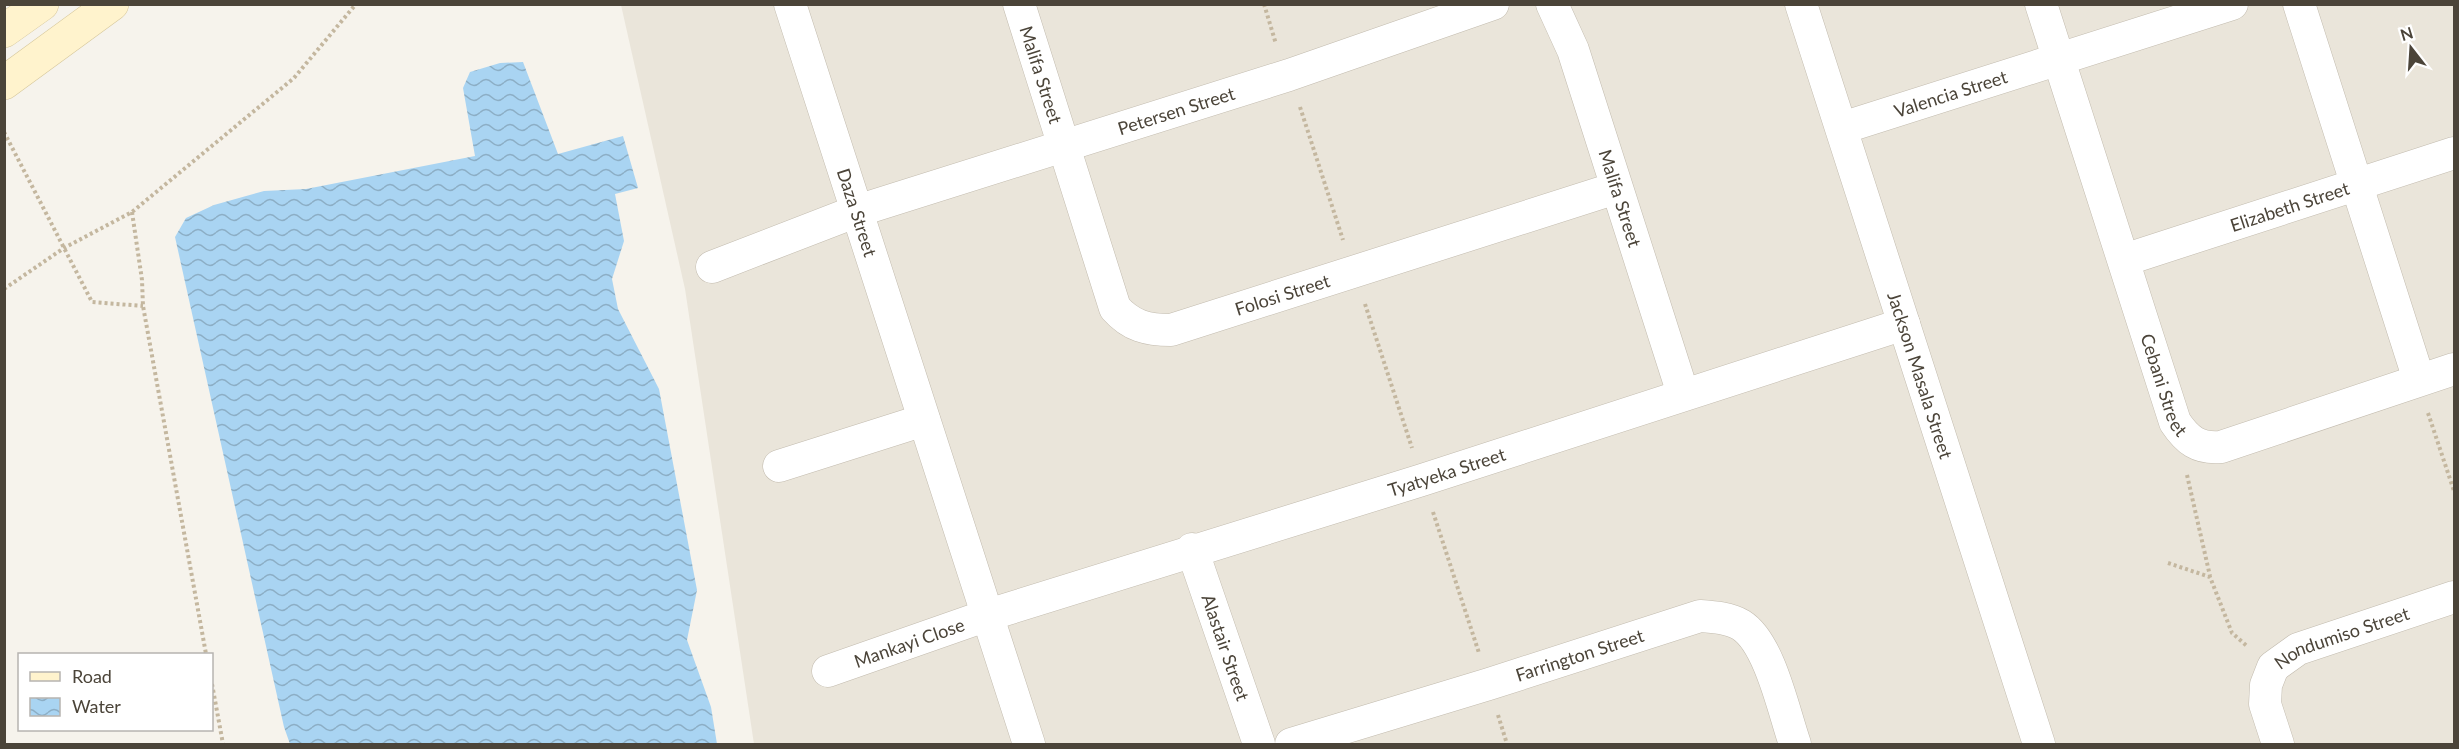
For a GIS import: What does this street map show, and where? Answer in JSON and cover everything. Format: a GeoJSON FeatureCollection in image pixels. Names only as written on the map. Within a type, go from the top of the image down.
{"type":"FeatureCollection","features":[{"type":"Feature","properties":{"kind":"main road"},"geometry":{"type":"LineString","coordinates":[[4,31],[42,4]]}},
{"type":"Feature","properties":{"kind":"main road"},"geometry":{"type":"LineString","coordinates":[[4,83],[112,4]]}},
{"type":"Feature","properties":{"kind":"street","name":"Daza Street"},"geometry":{"type":"LineString","coordinates":[[790,4],[1029,744]]}},
{"type":"Feature","properties":{"kind":"street","name":"Malifa Street"},"geometry":{"type":"LineString","coordinates":[[1019,4],[1062,144]]}},
{"type":"Feature","properties":{"kind":"street","name":"Petersen Street"},"geometry":{"type":"LineString","coordinates":[[712,267],[857,211],[1062,144],[1289,75],[1493,4]]}},
{"type":"Feature","properties":{"kind":"street","name":"Malifa Street"},"geometry":{"type":"LineString","coordinates":[[1552,4],[1573,50],[1683,394]]}},
{"type":"Feature","properties":{"kind":"street","name":"Jackson Masala Street"},"geometry":{"type":"LineString","coordinates":[[1802,4],[2039,744]]}},
{"type":"Feature","properties":{"kind":"street"},"geometry":{"type":"LineString","coordinates":[[2041,4],[2059,59]]}},
{"type":"Feature","properties":{"kind":"street","name":"Valencia Street"},"geometry":{"type":"LineString","coordinates":[[1842,128],[2232,4]]}},
{"type":"Feature","properties":{"kind":"street"},"geometry":{"type":"LineString","coordinates":[[2299,4],[2419,380]]}},
{"type":"Feature","properties":{"kind":"street","name":"Cebani Street"},"geometry":{"type":"LineString","coordinates":[[2059,59],[2175,422],[2194,444],[2208,448],[2221,447],[2454,369]]}},
{"type":"Feature","properties":{"kind":"street","name":"Folosi Street"},"geometry":{"type":"LineString","coordinates":[[1062,144],[1115,308],[1125,319],[1138,326],[1171,330],[1616,188]]}},
{"type":"Feature","properties":{"kind":"street","name":"Elizabeth Street"},"geometry":{"type":"LineString","coordinates":[[2124,260],[2454,153]]}},
{"type":"Feature","properties":{"kind":"street","name":"Tyatyeka Street"},"geometry":{"type":"LineString","coordinates":[[988,615],[1192,549],[1422,480],[1904,324]]}},
{"type":"Feature","properties":{"kind":"street"},"geometry":{"type":"LineString","coordinates":[[779,466],[924,420]]}},
{"type":"Feature","properties":{"kind":"street","name":"Alastair Street"},"geometry":{"type":"LineString","coordinates":[[1192,549],[1259,744]]}},
{"type":"Feature","properties":{"kind":"street","name":"Nondumiso Street"},"geometry":{"type":"LineString","coordinates":[[2278,744],[2265,704],[2266,685],[2273,667],[2298,649],[2454,597]]}},
{"type":"Feature","properties":{"kind":"street","name":"Mankayi Close"},"geometry":{"type":"LineString","coordinates":[[828,671],[988,615]]}},
{"type":"Feature","properties":{"kind":"street","name":"Farrington Street"},"geometry":{"type":"LineString","coordinates":[[1291,744],[1489,684],[1700,616],[1727,618],[1743,626],[1754,638],[1766,658],[1795,744]]}},
{"type":"Feature","properties":{"kind":"path"},"geometry":{"type":"LineString","coordinates":[[4,289],[64,248],[132,212],[294,78],[356,4]]}},
{"type":"Feature","properties":{"kind":"path"},"geometry":{"type":"LineString","coordinates":[[1264,4],[1507,744]]}},
{"type":"Feature","properties":{"kind":"path"},"geometry":{"type":"LineString","coordinates":[[4,132],[92,302],[143,306]]}},
{"type":"Feature","properties":{"kind":"path"},"geometry":{"type":"LineString","coordinates":[[132,212],[142,279],[143,306],[206,653]]}},
{"type":"Feature","properties":{"kind":"path"},"geometry":{"type":"LineString","coordinates":[[2419,380],[2454,491]]}},
{"type":"Feature","properties":{"kind":"path"},"geometry":{"type":"LineString","coordinates":[[2194,444],[2184,462],[2210,577],[2232,633],[2273,667]]}},
{"type":"Feature","properties":{"kind":"path"},"geometry":{"type":"LineString","coordinates":[[2168,563],[2210,577]]}},
{"type":"Feature","properties":{"kind":"path"},"geometry":{"type":"LineString","coordinates":[[213,689],[223,744]]}},
{"type":"Feature","properties":{"kind":"shaded area"},"geometry":{"type":"Polygon","coordinates":[[[621,5],[2454,5],[2454,744],[754,744],[685,289],[621,5]]]}},
{"type":"Feature","properties":{"kind":"water"},"geometry":{"type":"Polygon","coordinates":[[[523,62],[558,154],[623,136],[638,188],[615,194],[624,241],[612,279],[618,309],[659,389],[697,590],[687,640],[711,707],[717,744],[290,744],[284,727],[175,237],[186,218],[214,205],[264,191],[306,189],[475,156],[463,88],[470,72],[500,63],[523,62]]]}}]}
